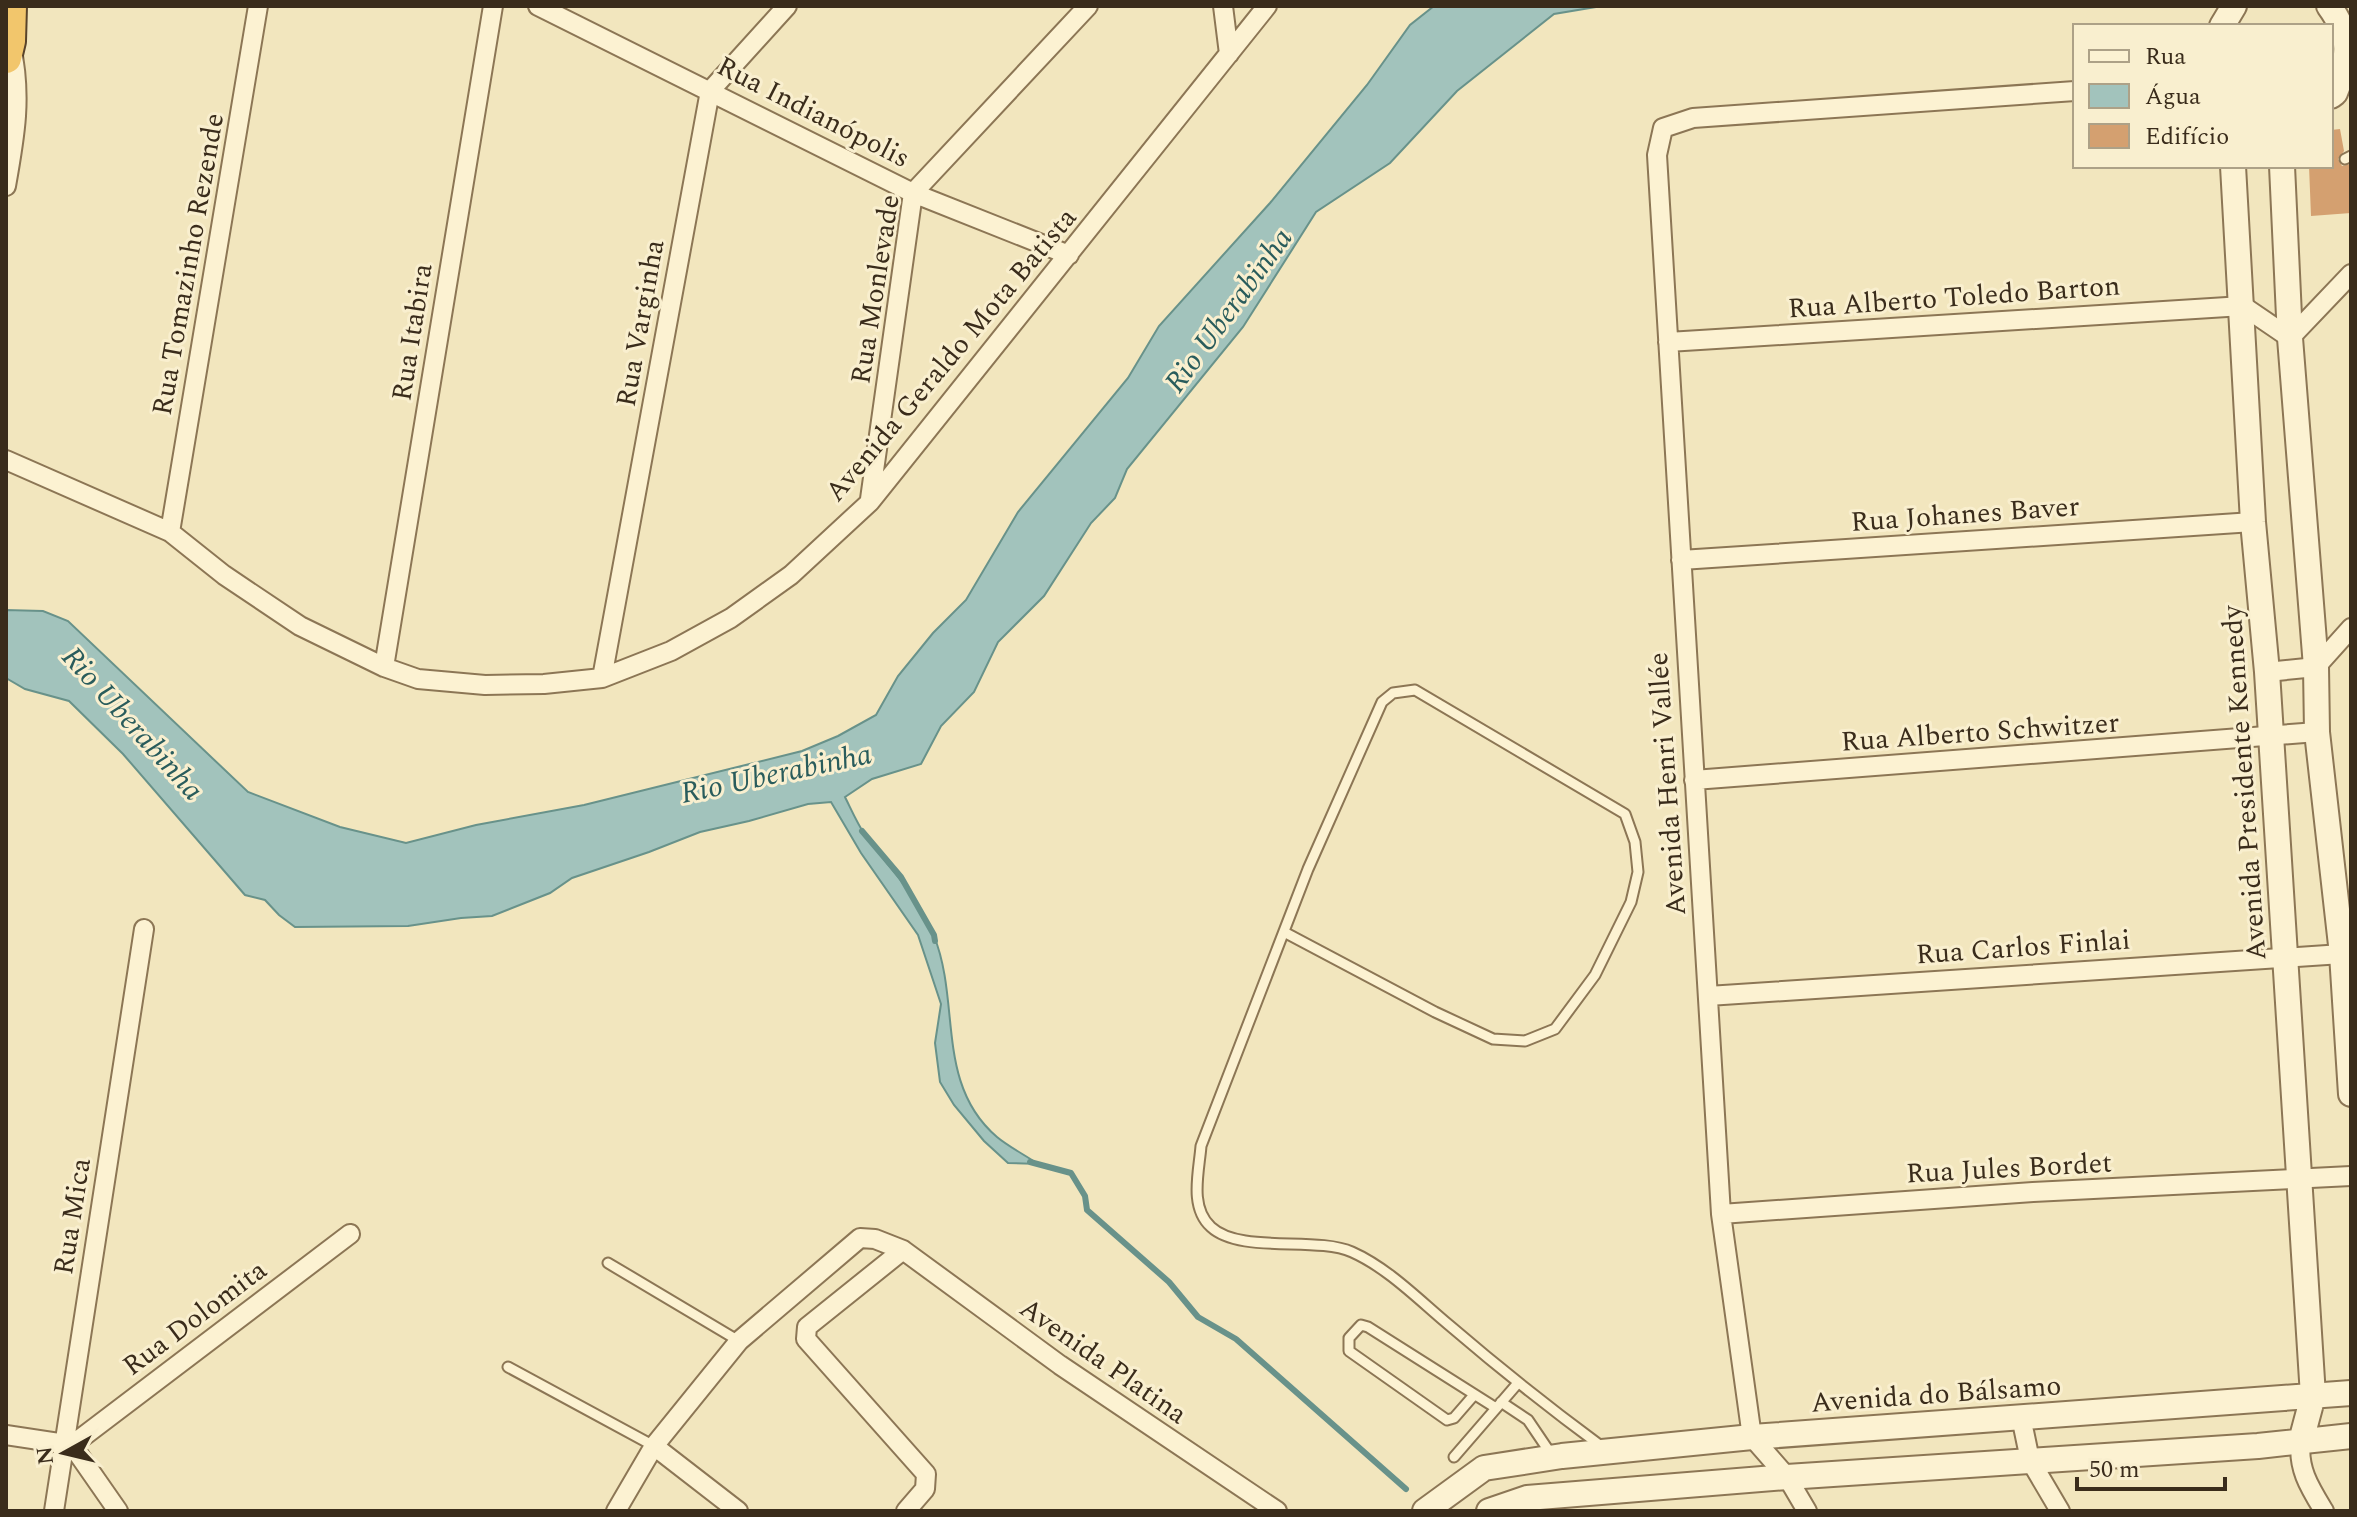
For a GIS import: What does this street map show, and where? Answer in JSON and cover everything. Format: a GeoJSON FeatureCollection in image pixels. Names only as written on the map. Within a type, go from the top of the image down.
{"type":"FeatureCollection","features":[{"type":"Feature","properties":{"kind":"street","name":"Rua Tomazinho Rezende"},"geometry":{"type":"LineString","coordinates":[[170,532],[258,6]]}},
{"type":"Feature","properties":{"kind":"street","name":"Rua Itabira"},"geometry":{"type":"LineString","coordinates":[[384,667],[493,6]]}},
{"type":"Feature","properties":{"kind":"street","name":"Rua Indianópolis"},"geometry":{"type":"LineString","coordinates":[[538,6],[913,193],[1069,255]]}},
{"type":"Feature","properties":{"kind":"street"},"geometry":{"type":"LineString","coordinates":[[710,91],[787,6]]}},
{"type":"Feature","properties":{"kind":"street","name":"Rua Monlevade"},"geometry":{"type":"LineString","coordinates":[[870,502],[913,193],[1088,6]]}},
{"type":"Feature","properties":{"kind":"street"},"geometry":{"type":"LineString","coordinates":[[1223,6],[1229,54]]}},
{"type":"Feature","properties":{"kind":"street","name":"Avenida Geraldo Mota Batista"},"geometry":{"type":"LineString","coordinates":[[6,460],[170,532],[224,575],[300,626],[384,667],[418,679],[485,685],[544,684],[602,678],[671,651],[731,618],[791,575],[870,502],[1267,6]]}},
{"type":"Feature","properties":{"kind":"street"},"geometry":{"type":"LineString","coordinates":[[2223,24],[2234,6]]}},
{"type":"Feature","properties":{"kind":"street"},"geometry":{"type":"LineString","coordinates":[[2329,6],[2351,25]]}},
{"type":"Feature","properties":{"kind":"street"},"geometry":{"type":"LineString","coordinates":[[2329,6],[2340,21],[2347,41],[2347,63],[2339,98]]}},
{"type":"Feature","properties":{"kind":"street"},"geometry":{"type":"LineString","coordinates":[[6,186],[18,98],[10,31]]}},
{"type":"Feature","properties":{"kind":"street","name":"Rua Varginha"},"geometry":{"type":"LineString","coordinates":[[602,678],[710,91]]}},
{"type":"Feature","properties":{"kind":"street","name":"Avenida Henri Vallée"},"geometry":{"type":"LineString","coordinates":[[1752,1437],[1721,1214],[1657,155],[1663,128],[1693,118],[2073,91]]}},
{"type":"Feature","properties":{"kind":"street","name":"Avenida Presidente Kennedy"},"geometry":{"type":"LineString","coordinates":[[2233,168],[2253,522],[2267,672],[2313,1396],[2301,1441]]}},
{"type":"Feature","properties":{"kind":"street"},"geometry":{"type":"LineString","coordinates":[[2282,168],[2290,338],[2316,667],[2317,732],[2346,952],[2351,1094]]}},
{"type":"Feature","properties":{"kind":"street"},"geometry":{"type":"LineString","coordinates":[[2290,338],[2351,274]]}},
{"type":"Feature","properties":{"kind":"street"},"geometry":{"type":"LineString","coordinates":[[2243,306],[2290,338]]}},
{"type":"Feature","properties":{"kind":"street","name":"Rua Alberto Toledo Barton"},"geometry":{"type":"LineString","coordinates":[[1668,342],[2243,306]]}},
{"type":"Feature","properties":{"kind":"street","name":"Rua Johanes Baver"},"geometry":{"type":"LineString","coordinates":[[1681,560],[2253,522]]}},
{"type":"Feature","properties":{"kind":"street"},"geometry":{"type":"LineString","coordinates":[[2267,672],[2316,667],[2351,628]]}},
{"type":"Feature","properties":{"kind":"street","name":"Rua Alberto Schwitzer"},"geometry":{"type":"LineString","coordinates":[[1694,780],[2317,732]]}},
{"type":"Feature","properties":{"kind":"street","name":"Rua Mica"},"geometry":{"type":"LineString","coordinates":[[54,1511],[68,1444],[144,929]]}},
{"type":"Feature","properties":{"kind":"street","name":"Rua Carlos Finlai"},"geometry":{"type":"LineString","coordinates":[[1708,996],[2346,952]]}},
{"type":"Feature","properties":{"kind":"street","name":"Rua Jules Bordet"},"geometry":{"type":"LineString","coordinates":[[1721,1214],[2033,1192],[2351,1176]]}},
{"type":"Feature","properties":{"kind":"street","name":"Rua Dolomita"},"geometry":{"type":"LineString","coordinates":[[68,1444],[350,1234]]}},
{"type":"Feature","properties":{"kind":"street","name":"Avenida Platina"},"geometry":{"type":"LineString","coordinates":[[739,1341],[860,1238],[875,1239],[903,1250],[1073,1374],[1277,1511]]}},
{"type":"Feature","properties":{"kind":"street"},"geometry":{"type":"LineString","coordinates":[[903,1250],[807,1327],[806,1339],[926,1474],[925,1489],[906,1511]]}},
{"type":"Feature","properties":{"kind":"street"},"geometry":{"type":"LineString","coordinates":[[616,1511],[654,1446],[739,1341]]}},
{"type":"Feature","properties":{"kind":"street","name":"Avenida do Bálsamo"},"geometry":{"type":"LineString","coordinates":[[1429,1508],[1484,1468],[1526,1460],[1752,1437],[2351,1393]]}},
{"type":"Feature","properties":{"kind":"street"},"geometry":{"type":"LineString","coordinates":[[2021,1417],[2030,1460],[2060,1511]]}},
{"type":"Feature","properties":{"kind":"street"},"geometry":{"type":"LineString","coordinates":[[6,1435],[68,1444],[118,1511]]}},
{"type":"Feature","properties":{"kind":"street"},"geometry":{"type":"LineString","coordinates":[[1489,1511],[1610,1492],[2351,1436]]}},
{"type":"Feature","properties":{"kind":"street"},"geometry":{"type":"LineString","coordinates":[[1752,1437],[1787,1477],[1807,1511]]}},
{"type":"Feature","properties":{"kind":"street"},"geometry":{"type":"LineString","coordinates":[[2301,1441],[2301,1465],[2308,1485],[2324,1511]]}},
{"type":"Feature","properties":{"kind":"street"},"geometry":{"type":"LineString","coordinates":[[654,1446],[738,1511]]}},
{"type":"Feature","properties":{"kind":"street"},"geometry":{"type":"LineString","coordinates":[[1608,1452],[1610,1492]]}},
{"type":"Feature","properties":{"kind":"lane"},"geometry":{"type":"LineString","coordinates":[[1284,932],[1493,1039],[1525,1041],[1555,1029],[1595,975],[1631,902],[1638,872],[1635,842],[1625,814],[1415,690],[1393,693],[1382,702],[1308,869],[1201,1146],[1197,1185],[1199,1212],[1212,1228],[1231,1237],[1351,1251],[1387,1274],[1518,1383],[1608,1452]]}},
{"type":"Feature","properties":{"kind":"lane"},"geometry":{"type":"LineString","coordinates":[[608,1263],[739,1341]]}},
{"type":"Feature","properties":{"kind":"lane"},"geometry":{"type":"LineString","coordinates":[[1474,1395],[1454,1418],[1447,1420],[1349,1351],[1349,1338],[1361,1325],[1368,1327],[1474,1395],[1528,1420],[1553,1457]]}},
{"type":"Feature","properties":{"kind":"lane"},"geometry":{"type":"LineString","coordinates":[[508,1367],[654,1446]]}},
{"type":"Feature","properties":{"kind":"lane"},"geometry":{"type":"LineString","coordinates":[[1454,1457],[1518,1383]]}},
{"type":"Feature","properties":{"kind":"water","name":"Rio Uberabinha"},"geometry":{"type":"Polygon","coordinates":[[[1434,6],[1602,6],[1554,14],[1457,91],[1390,163],[1316,212],[1243,327],[1127,469],[1115,498],[1091,523],[1044,596],[998,642],[974,692],[941,726],[921,764],[872,779],[845,797],[865,835],[912,896],[934,936],[947,988],[957,1068],[965,1093],[978,1116],[997,1137],[1038,1164],[1008,1163],[984,1141],[954,1105],[940,1082],[935,1043],[941,1004],[918,935],[861,853],[831,802],[808,804],[700,832],[572,878],[550,893],[492,916],[408,926],[295,927],[265,900],[245,895],[123,754],[69,701],[25,689],[6,678],[6,610],[43,611],[68,621],[248,792],[340,827],[406,843],[476,825],[584,805],[802,751],[838,736],[876,715],[898,676],[933,633],[966,600],[1018,512],[1128,378],[1159,326],[1270,203],[1367,85],[1410,25],[1434,6]]]}},
{"type":"Feature","properties":{"kind":"building"},"geometry":{"type":"Polygon","coordinates":[[[2340,129],[2344,151],[2338,159],[2342,166],[2351,164],[2351,213],[2311,216],[2309,168],[2333,168],[2333,130],[2340,129]]]}},
{"type":"Feature","properties":{"kind":"waterway"},"geometry":{"type":"LineString","coordinates":[[862,831],[901,877],[935,941]]}},
{"type":"Feature","properties":{"kind":"waterway"},"geometry":{"type":"LineString","coordinates":[[1030,1162],[1071,1173],[1085,1196],[1087,1210],[1169,1282],[1198,1317],[1236,1339],[1406,1489]]}}]}
